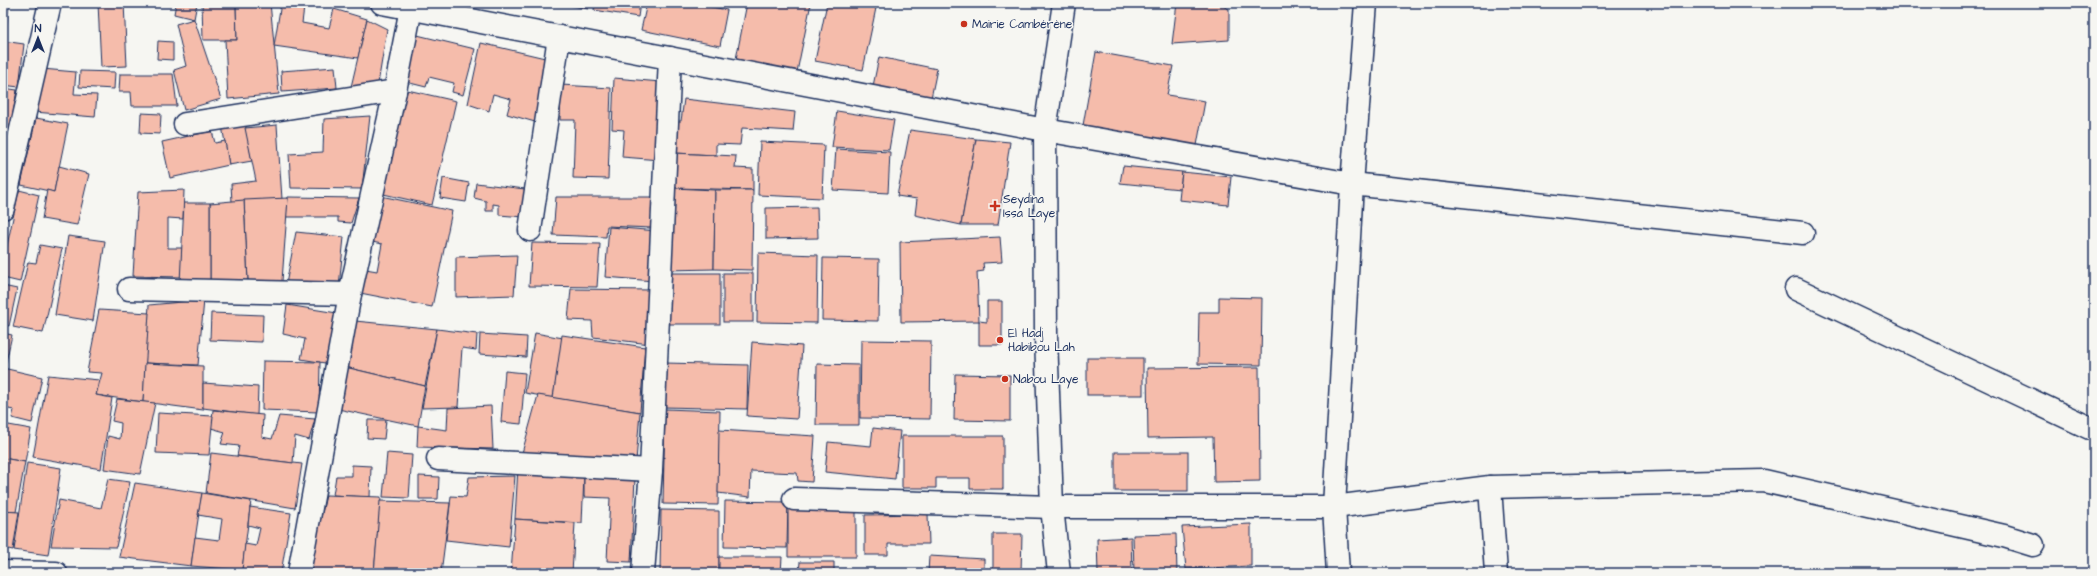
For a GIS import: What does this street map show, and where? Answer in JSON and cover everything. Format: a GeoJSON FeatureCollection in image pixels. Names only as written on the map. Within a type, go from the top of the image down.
{"type":"FeatureCollection","features":[{"type":"Feature","properties":{"kind":"street"},"geometry":{"type":"LineString","coordinates":[[3,208],[50,3]]}},
{"type":"Feature","properties":{"kind":"street"},"geometry":{"type":"LineString","coordinates":[[382,3],[411,5],[559,37],[1045,130],[1352,184],[1803,233]]}},
{"type":"Feature","properties":{"kind":"street"},"geometry":{"type":"LineString","coordinates":[[1059,573],[1052,506],[1046,336],[1045,130],[1064,3]]}},
{"type":"Feature","properties":{"kind":"street"},"geometry":{"type":"LineString","coordinates":[[1338,573],[1334,506],[1352,184],[1366,3]]}},
{"type":"Feature","properties":{"kind":"street"},"geometry":{"type":"LineString","coordinates":[[299,573],[350,294],[395,91],[411,5]]}},
{"type":"Feature","properties":{"kind":"street"},"geometry":{"type":"LineString","coordinates":[[530,230],[559,37]]}},
{"type":"Feature","properties":{"kind":"street"},"geometry":{"type":"LineString","coordinates":[[644,573],[651,470],[670,58]]}},
{"type":"Feature","properties":{"kind":"street"},"geometry":{"type":"LineString","coordinates":[[185,124],[395,91]]}},
{"type":"Feature","properties":{"kind":"street"},"geometry":{"type":"LineString","coordinates":[[129,289],[350,294]]}},
{"type":"Feature","properties":{"kind":"street"},"geometry":{"type":"LineString","coordinates":[[1796,289],[2094,430]]}},
{"type":"Feature","properties":{"kind":"street"},"geometry":{"type":"LineString","coordinates":[[438,459],[651,470]]}},
{"type":"Feature","properties":{"kind":"street"},"geometry":{"type":"LineString","coordinates":[[794,499],[1052,506],[1334,506],[1490,487],[1764,480],[2004,536],[2033,545]]}},
{"type":"Feature","properties":{"kind":"street"},"geometry":{"type":"LineString","coordinates":[[1490,487],[1496,573]]}},
{"type":"Feature","properties":{"kind":"street"},"geometry":{"type":"LineString","coordinates":[[3,572],[56,573]]}},
{"type":"Feature","properties":{"kind":"building"},"geometry":{"type":"Polygon","coordinates":[[[3,3],[9,3],[5,37],[3,37],[3,3]]]}},
{"type":"Feature","properties":{"kind":"building"},"geometry":{"type":"Polygon","coordinates":[[[98,3],[124,3],[127,66],[101,67],[98,3]]]}},
{"type":"Feature","properties":{"kind":"building"},"geometry":{"type":"Polygon","coordinates":[[[176,3],[197,3],[194,19],[174,14],[176,3]]]}},
{"type":"Feature","properties":{"kind":"building"},"geometry":{"type":"Polygon","coordinates":[[[202,3],[236,3],[237,40],[203,40],[202,3]]]}},
{"type":"Feature","properties":{"kind":"building"},"geometry":{"type":"Polygon","coordinates":[[[236,3],[270,3],[279,94],[228,99],[225,40],[237,40],[236,3]]]}},
{"type":"Feature","properties":{"kind":"building"},"geometry":{"type":"Polygon","coordinates":[[[281,3],[304,7],[302,23],[329,28],[334,9],[367,19],[358,58],[274,46],[281,3]]]}},
{"type":"Feature","properties":{"kind":"building"},"geometry":{"type":"Polygon","coordinates":[[[559,3],[589,3],[588,9],[559,3]]]}},
{"type":"Feature","properties":{"kind":"building"},"geometry":{"type":"Polygon","coordinates":[[[595,3],[640,3],[638,17],[594,10],[595,3]]]}},
{"type":"Feature","properties":{"kind":"building"},"geometry":{"type":"Polygon","coordinates":[[[647,3],[692,3],[727,10],[720,46],[641,30],[647,3]]]}},
{"type":"Feature","properties":{"kind":"building"},"geometry":{"type":"Polygon","coordinates":[[[747,3],[811,3],[797,72],[736,59],[747,3]]]}},
{"type":"Feature","properties":{"kind":"building"},"geometry":{"type":"Polygon","coordinates":[[[827,3],[849,3],[876,8],[863,70],[815,61],[827,3]]]}},
{"type":"Feature","properties":{"kind":"building"},"geometry":{"type":"Polygon","coordinates":[[[1177,3],[1217,3],[1229,9],[1229,40],[1172,44],[1177,3]]]}},
{"type":"Feature","properties":{"kind":"building"},"geometry":{"type":"Polygon","coordinates":[[[194,19],[221,99],[184,110],[174,70],[186,66],[176,24],[194,19]]]}},
{"type":"Feature","properties":{"kind":"building"},"geometry":{"type":"Polygon","coordinates":[[[367,19],[387,29],[377,90],[351,87],[367,19]]]}},
{"type":"Feature","properties":{"kind":"building"},"geometry":{"type":"Polygon","coordinates":[[[413,34],[475,49],[463,95],[452,92],[454,83],[429,77],[426,87],[402,81],[413,34]]]}},
{"type":"Feature","properties":{"kind":"building"},"geometry":{"type":"Polygon","coordinates":[[[3,41],[24,44],[19,87],[3,85],[3,41]]]}},
{"type":"Feature","properties":{"kind":"building"},"geometry":{"type":"Polygon","coordinates":[[[158,41],[173,42],[173,60],[157,59],[158,41]]]}},
{"type":"Feature","properties":{"kind":"building"},"geometry":{"type":"Polygon","coordinates":[[[481,43],[545,58],[535,122],[507,114],[511,99],[493,94],[489,111],[468,104],[481,43]]]}},
{"type":"Feature","properties":{"kind":"building"},"geometry":{"type":"Polygon","coordinates":[[[1096,52],[1173,66],[1167,95],[1205,101],[1196,151],[1082,131],[1096,52]]]}},
{"type":"Feature","properties":{"kind":"building"},"geometry":{"type":"Polygon","coordinates":[[[879,57],[937,69],[930,103],[872,91],[879,57]]]}},
{"type":"Feature","properties":{"kind":"building"},"geometry":{"type":"Polygon","coordinates":[[[335,67],[337,88],[282,92],[281,71],[335,67]]]}},
{"type":"Feature","properties":{"kind":"building"},"geometry":{"type":"Polygon","coordinates":[[[42,69],[76,72],[74,94],[97,95],[95,117],[34,112],[42,69]]]}},
{"type":"Feature","properties":{"kind":"building"},"geometry":{"type":"Polygon","coordinates":[[[80,71],[115,72],[114,89],[79,87],[80,71]]]}},
{"type":"Feature","properties":{"kind":"building"},"geometry":{"type":"Polygon","coordinates":[[[120,74],[173,74],[177,106],[132,106],[131,92],[119,92],[120,74]]]}},
{"type":"Feature","properties":{"kind":"building"},"geometry":{"type":"Polygon","coordinates":[[[614,78],[661,82],[660,160],[622,157],[624,130],[612,129],[614,78]]]}},
{"type":"Feature","properties":{"kind":"building"},"geometry":{"type":"Polygon","coordinates":[[[561,85],[611,88],[608,179],[573,178],[575,120],[560,120],[561,85]]]}},
{"type":"Feature","properties":{"kind":"building"},"geometry":{"type":"Polygon","coordinates":[[[3,88],[17,90],[10,132],[3,131],[3,88]]]}},
{"type":"Feature","properties":{"kind":"building"},"geometry":{"type":"Polygon","coordinates":[[[403,89],[456,101],[432,205],[379,193],[403,89]]]}},
{"type":"Feature","properties":{"kind":"building"},"geometry":{"type":"Polygon","coordinates":[[[684,99],[795,112],[793,131],[742,128],[740,145],[716,144],[716,155],[674,153],[674,121],[681,121],[684,99]]]}},
{"type":"Feature","properties":{"kind":"building"},"geometry":{"type":"Polygon","coordinates":[[[837,111],[894,120],[889,150],[832,147],[837,111]]]}},
{"type":"Feature","properties":{"kind":"building"},"geometry":{"type":"Polygon","coordinates":[[[141,113],[161,114],[160,134],[140,133],[141,113]]]}},
{"type":"Feature","properties":{"kind":"building"},"geometry":{"type":"Polygon","coordinates":[[[370,116],[362,189],[291,188],[289,154],[323,152],[324,119],[370,116]]]}},
{"type":"Feature","properties":{"kind":"building"},"geometry":{"type":"Polygon","coordinates":[[[36,118],[68,124],[54,192],[21,185],[36,118]]]}},
{"type":"Feature","properties":{"kind":"building"},"geometry":{"type":"Polygon","coordinates":[[[245,122],[252,161],[229,165],[222,126],[245,122]]]}},
{"type":"Feature","properties":{"kind":"building"},"geometry":{"type":"Polygon","coordinates":[[[277,125],[282,199],[232,202],[231,184],[256,181],[245,128],[277,125]]]}},
{"type":"Feature","properties":{"kind":"building"},"geometry":{"type":"Polygon","coordinates":[[[910,130],[976,139],[961,225],[915,215],[917,199],[897,196],[910,130]]]}},
{"type":"Feature","properties":{"kind":"building"},"geometry":{"type":"Polygon","coordinates":[[[212,131],[215,143],[225,141],[229,165],[170,178],[162,142],[212,131]]]}},
{"type":"Feature","properties":{"kind":"building"},"geometry":{"type":"Polygon","coordinates":[[[976,139],[1010,142],[998,225],[961,225],[976,139]]]}},
{"type":"Feature","properties":{"kind":"building"},"geometry":{"type":"Polygon","coordinates":[[[760,142],[824,145],[822,198],[758,195],[760,142]]]}},
{"type":"Feature","properties":{"kind":"building"},"geometry":{"type":"Polygon","coordinates":[[[836,149],[890,152],[888,193],[833,190],[836,149]]]}},
{"type":"Feature","properties":{"kind":"building"},"geometry":{"type":"Polygon","coordinates":[[[674,153],[736,156],[735,168],[753,169],[753,190],[674,188],[674,153]]]}},
{"type":"Feature","properties":{"kind":"building"},"geometry":{"type":"Polygon","coordinates":[[[59,166],[89,174],[77,225],[42,219],[47,190],[54,192],[59,166]]]}},
{"type":"Feature","properties":{"kind":"building"},"geometry":{"type":"Polygon","coordinates":[[[1123,166],[1182,172],[1180,189],[1120,183],[1123,166]]]}},
{"type":"Feature","properties":{"kind":"building"},"geometry":{"type":"Polygon","coordinates":[[[1182,172],[1231,177],[1228,205],[1179,200],[1182,172]]]}},
{"type":"Feature","properties":{"kind":"building"},"geometry":{"type":"Polygon","coordinates":[[[443,178],[469,183],[466,202],[440,198],[443,178]]]}},
{"type":"Feature","properties":{"kind":"building"},"geometry":{"type":"Polygon","coordinates":[[[476,183],[525,189],[524,217],[499,215],[499,205],[493,204],[493,211],[486,211],[486,201],[474,198],[476,183]]]}},
{"type":"Feature","properties":{"kind":"building"},"geometry":{"type":"Polygon","coordinates":[[[674,188],[715,190],[714,269],[668,270],[674,188]]]}},
{"type":"Feature","properties":{"kind":"building"},"geometry":{"type":"Polygon","coordinates":[[[19,190],[39,195],[20,282],[3,278],[3,264],[19,190]]]}},
{"type":"Feature","properties":{"kind":"building"},"geometry":{"type":"Polygon","coordinates":[[[184,190],[183,219],[168,218],[168,248],[182,248],[181,277],[133,276],[138,192],[184,190]]]}},
{"type":"Feature","properties":{"kind":"building"},"geometry":{"type":"Polygon","coordinates":[[[715,190],[753,190],[752,270],[714,269],[715,190]]]}},
{"type":"Feature","properties":{"kind":"building"},"geometry":{"type":"Polygon","coordinates":[[[376,195],[452,211],[432,307],[355,292],[360,268],[377,271],[382,244],[367,241],[376,195]]]}},
{"type":"Feature","properties":{"kind":"building"},"geometry":{"type":"Polygon","coordinates":[[[288,197],[359,198],[351,223],[338,222],[338,217],[286,217],[288,197]]]}},
{"type":"Feature","properties":{"kind":"building"},"geometry":{"type":"Polygon","coordinates":[[[556,197],[653,197],[651,228],[607,226],[606,237],[553,235],[556,197]]]}},
{"type":"Feature","properties":{"kind":"building"},"geometry":{"type":"Polygon","coordinates":[[[288,198],[282,281],[248,282],[244,200],[288,198]]]}},
{"type":"Feature","properties":{"kind":"building"},"geometry":{"type":"Polygon","coordinates":[[[244,200],[248,282],[210,282],[210,203],[244,200]]]}},
{"type":"Feature","properties":{"kind":"building"},"geometry":{"type":"Polygon","coordinates":[[[184,203],[210,203],[210,282],[180,282],[184,203]]]}},
{"type":"Feature","properties":{"kind":"building"},"geometry":{"type":"Polygon","coordinates":[[[817,207],[818,238],[766,239],[766,208],[817,207]]]}},
{"type":"Feature","properties":{"kind":"building"},"geometry":{"type":"Polygon","coordinates":[[[609,227],[658,231],[654,281],[605,277],[609,227]]]}},
{"type":"Feature","properties":{"kind":"building"},"geometry":{"type":"Polygon","coordinates":[[[296,232],[344,237],[339,287],[286,284],[296,232]]]}},
{"type":"Feature","properties":{"kind":"building"},"geometry":{"type":"Polygon","coordinates":[[[68,236],[105,241],[93,321],[55,315],[68,236]]]}},
{"type":"Feature","properties":{"kind":"building"},"geometry":{"type":"Polygon","coordinates":[[[1000,237],[1002,262],[983,263],[984,271],[977,272],[979,321],[901,322],[900,242],[1000,237]]]}},
{"type":"Feature","properties":{"kind":"building"},"geometry":{"type":"Polygon","coordinates":[[[532,243],[600,244],[597,287],[529,286],[532,243]]]}},
{"type":"Feature","properties":{"kind":"building"},"geometry":{"type":"Polygon","coordinates":[[[40,245],[62,249],[43,333],[13,327],[28,262],[36,263],[40,245]]]}},
{"type":"Feature","properties":{"kind":"building"},"geometry":{"type":"Polygon","coordinates":[[[758,253],[818,255],[817,323],[757,322],[758,253]]]}},
{"type":"Feature","properties":{"kind":"building"},"geometry":{"type":"Polygon","coordinates":[[[517,255],[514,295],[456,297],[456,257],[517,255]]]}},
{"type":"Feature","properties":{"kind":"building"},"geometry":{"type":"Polygon","coordinates":[[[823,258],[879,259],[878,321],[822,320],[823,258]]]}},
{"type":"Feature","properties":{"kind":"building"},"geometry":{"type":"Polygon","coordinates":[[[669,273],[720,273],[720,324],[669,324],[669,273]]]}},
{"type":"Feature","properties":{"kind":"building"},"geometry":{"type":"Polygon","coordinates":[[[723,273],[753,273],[753,322],[723,322],[723,273]]]}},
{"type":"Feature","properties":{"kind":"building"},"geometry":{"type":"Polygon","coordinates":[[[3,286],[17,289],[9,326],[3,324],[3,286]]]}},
{"type":"Feature","properties":{"kind":"building"},"geometry":{"type":"Polygon","coordinates":[[[571,289],[651,290],[650,344],[593,337],[592,321],[568,320],[571,289]]]}},
{"type":"Feature","properties":{"kind":"building"},"geometry":{"type":"Polygon","coordinates":[[[1219,297],[1262,298],[1261,365],[1198,364],[1199,312],[1219,312],[1219,297]]]}},
{"type":"Feature","properties":{"kind":"building"},"geometry":{"type":"Polygon","coordinates":[[[204,300],[198,365],[145,363],[149,305],[204,300]]]}},
{"type":"Feature","properties":{"kind":"building"},"geometry":{"type":"Polygon","coordinates":[[[987,301],[1002,301],[1002,345],[979,345],[979,321],[987,322],[987,301]]]}},
{"type":"Feature","properties":{"kind":"building"},"geometry":{"type":"Polygon","coordinates":[[[287,305],[337,313],[325,363],[301,359],[305,339],[283,334],[287,305]]]}},
{"type":"Feature","properties":{"kind":"building"},"geometry":{"type":"Polygon","coordinates":[[[99,310],[149,313],[143,402],[96,395],[102,373],[87,372],[99,310]]]}},
{"type":"Feature","properties":{"kind":"building"},"geometry":{"type":"Polygon","coordinates":[[[211,313],[263,315],[262,342],[210,340],[211,313]]]}},
{"type":"Feature","properties":{"kind":"building"},"geometry":{"type":"Polygon","coordinates":[[[355,321],[437,329],[425,386],[345,367],[355,321]]]}},
{"type":"Feature","properties":{"kind":"building"},"geometry":{"type":"Polygon","coordinates":[[[437,329],[477,334],[476,350],[462,348],[458,407],[422,408],[437,329]]]}},
{"type":"Feature","properties":{"kind":"building"},"geometry":{"type":"Polygon","coordinates":[[[3,333],[12,335],[6,362],[3,362],[3,333]]]}},
{"type":"Feature","properties":{"kind":"building"},"geometry":{"type":"Polygon","coordinates":[[[535,333],[563,338],[553,398],[525,393],[535,333]]]}},
{"type":"Feature","properties":{"kind":"building"},"geometry":{"type":"Polygon","coordinates":[[[480,334],[527,337],[526,357],[479,354],[480,334]]]}},
{"type":"Feature","properties":{"kind":"building"},"geometry":{"type":"Polygon","coordinates":[[[562,335],[645,347],[640,412],[553,398],[562,335]]]}},
{"type":"Feature","properties":{"kind":"building"},"geometry":{"type":"Polygon","coordinates":[[[861,340],[931,341],[930,419],[860,418],[861,340]]]}},
{"type":"Feature","properties":{"kind":"building"},"geometry":{"type":"Polygon","coordinates":[[[752,342],[802,346],[797,419],[747,416],[752,342]]]}},
{"type":"Feature","properties":{"kind":"building"},"geometry":{"type":"Polygon","coordinates":[[[1087,358],[1143,358],[1143,395],[1087,395],[1087,358]]]}},
{"type":"Feature","properties":{"kind":"building"},"geometry":{"type":"Polygon","coordinates":[[[263,361],[320,362],[319,412],[262,410],[263,361]]]}},
{"type":"Feature","properties":{"kind":"building"},"geometry":{"type":"Polygon","coordinates":[[[145,363],[203,366],[203,410],[143,402],[145,363]]]}},
{"type":"Feature","properties":{"kind":"building"},"geometry":{"type":"Polygon","coordinates":[[[665,363],[748,365],[747,409],[664,407],[665,363]]]}},
{"type":"Feature","properties":{"kind":"building"},"geometry":{"type":"Polygon","coordinates":[[[817,364],[859,365],[859,425],[816,425],[817,364]]]}},
{"type":"Feature","properties":{"kind":"building"},"geometry":{"type":"Polygon","coordinates":[[[345,367],[425,386],[418,426],[338,409],[345,367]]]}},
{"type":"Feature","properties":{"kind":"building"},"geometry":{"type":"Polygon","coordinates":[[[1259,367],[1260,481],[1214,482],[1213,437],[1148,438],[1147,368],[1259,367]]]}},
{"type":"Feature","properties":{"kind":"building"},"geometry":{"type":"Polygon","coordinates":[[[3,368],[42,377],[32,423],[12,418],[14,410],[3,408],[3,368]]]}},
{"type":"Feature","properties":{"kind":"building"},"geometry":{"type":"Polygon","coordinates":[[[505,371],[525,373],[521,424],[501,422],[505,371]]]}},
{"type":"Feature","properties":{"kind":"building"},"geometry":{"type":"Polygon","coordinates":[[[955,374],[1010,375],[1010,421],[954,420],[955,374]]]}},
{"type":"Feature","properties":{"kind":"building"},"geometry":{"type":"Polygon","coordinates":[[[48,375],[99,380],[96,395],[112,398],[101,469],[33,457],[48,375]]]}},
{"type":"Feature","properties":{"kind":"building"},"geometry":{"type":"Polygon","coordinates":[[[203,383],[258,387],[257,415],[203,408],[203,383]]]}},
{"type":"Feature","properties":{"kind":"building"},"geometry":{"type":"Polygon","coordinates":[[[538,395],[640,412],[636,461],[522,453],[538,395]]]}},
{"type":"Feature","properties":{"kind":"building"},"geometry":{"type":"Polygon","coordinates":[[[117,399],[155,403],[140,474],[104,469],[108,436],[120,439],[121,423],[112,421],[117,399]]]}},
{"type":"Feature","properties":{"kind":"building"},"geometry":{"type":"Polygon","coordinates":[[[491,406],[493,449],[417,447],[418,426],[447,430],[448,408],[491,406]]]}},
{"type":"Feature","properties":{"kind":"building"},"geometry":{"type":"Polygon","coordinates":[[[665,409],[720,411],[718,505],[663,504],[665,409]]]}},
{"type":"Feature","properties":{"kind":"building"},"geometry":{"type":"Polygon","coordinates":[[[213,410],[263,415],[262,437],[272,439],[279,416],[315,419],[309,440],[295,436],[293,463],[237,456],[239,446],[221,444],[225,432],[211,428],[213,410]]]}},
{"type":"Feature","properties":{"kind":"building"},"geometry":{"type":"Polygon","coordinates":[[[158,413],[213,416],[209,455],[156,453],[158,413]]]}},
{"type":"Feature","properties":{"kind":"building"},"geometry":{"type":"Polygon","coordinates":[[[368,420],[386,420],[384,439],[367,438],[368,420]]]}},
{"type":"Feature","properties":{"kind":"building"},"geometry":{"type":"Polygon","coordinates":[[[3,424],[31,429],[25,462],[3,458],[3,424]]]}},
{"type":"Feature","properties":{"kind":"building"},"geometry":{"type":"Polygon","coordinates":[[[873,428],[900,431],[895,479],[825,472],[828,442],[871,446],[873,428]]]}},
{"type":"Feature","properties":{"kind":"building"},"geometry":{"type":"Polygon","coordinates":[[[719,430],[815,436],[812,482],[798,481],[797,473],[751,471],[750,497],[718,493],[719,430]]]}},
{"type":"Feature","properties":{"kind":"building"},"geometry":{"type":"Polygon","coordinates":[[[902,436],[1003,436],[1003,489],[970,489],[970,478],[936,478],[936,488],[902,488],[902,436]]]}},
{"type":"Feature","properties":{"kind":"building"},"geometry":{"type":"Polygon","coordinates":[[[1115,452],[1188,452],[1188,491],[1115,491],[1115,452]]]}},
{"type":"Feature","properties":{"kind":"building"},"geometry":{"type":"Polygon","coordinates":[[[211,453],[302,464],[295,508],[206,493],[211,453]]]}},
{"type":"Feature","properties":{"kind":"building"},"geometry":{"type":"Polygon","coordinates":[[[387,453],[412,455],[409,498],[383,497],[387,453]]]}},
{"type":"Feature","properties":{"kind":"building"},"geometry":{"type":"Polygon","coordinates":[[[3,458],[25,462],[16,512],[3,511],[3,458]]]}},
{"type":"Feature","properties":{"kind":"building"},"geometry":{"type":"Polygon","coordinates":[[[27,463],[61,468],[48,555],[14,550],[27,463]]]}},
{"type":"Feature","properties":{"kind":"building"},"geometry":{"type":"Polygon","coordinates":[[[352,465],[371,466],[370,497],[333,495],[336,476],[352,476],[352,465]]]}},
{"type":"Feature","properties":{"kind":"building"},"geometry":{"type":"Polygon","coordinates":[[[518,467],[584,476],[582,523],[515,519],[518,467]]]}},
{"type":"Feature","properties":{"kind":"building"},"geometry":{"type":"Polygon","coordinates":[[[419,476],[439,477],[438,499],[419,499],[419,476]]]}},
{"type":"Feature","properties":{"kind":"building"},"geometry":{"type":"Polygon","coordinates":[[[515,476],[509,547],[446,540],[451,496],[466,497],[469,477],[515,476]]]}},
{"type":"Feature","properties":{"kind":"building"},"geometry":{"type":"Polygon","coordinates":[[[584,476],[635,478],[631,562],[607,561],[610,498],[584,497],[584,476]]]}},
{"type":"Feature","properties":{"kind":"building"},"geometry":{"type":"Polygon","coordinates":[[[108,479],[130,482],[116,547],[51,546],[59,500],[101,508],[108,479]]]}},
{"type":"Feature","properties":{"kind":"building"},"geometry":{"type":"Polygon","coordinates":[[[135,483],[202,493],[191,566],[119,557],[135,483]]]}},
{"type":"Feature","properties":{"kind":"building"},"geometry":{"type":"Polygon","coordinates":[[[202,493],[251,501],[242,570],[191,566],[195,537],[219,540],[222,519],[198,515],[202,493]]]}},
{"type":"Feature","properties":{"kind":"building"},"geometry":{"type":"Polygon","coordinates":[[[326,495],[381,497],[374,573],[309,572],[326,495]]]}},
{"type":"Feature","properties":{"kind":"building"},"geometry":{"type":"Polygon","coordinates":[[[380,501],[450,503],[441,573],[374,573],[380,501]]]}},
{"type":"Feature","properties":{"kind":"building"},"geometry":{"type":"Polygon","coordinates":[[[725,501],[788,502],[787,548],[724,547],[725,501]]]}},
{"type":"Feature","properties":{"kind":"building"},"geometry":{"type":"Polygon","coordinates":[[[250,507],[291,513],[281,573],[242,570],[245,544],[256,546],[260,528],[248,525],[250,507]]]}},
{"type":"Feature","properties":{"kind":"building"},"geometry":{"type":"Polygon","coordinates":[[[856,508],[856,557],[788,557],[788,509],[856,508]]]}},
{"type":"Feature","properties":{"kind":"building"},"geometry":{"type":"Polygon","coordinates":[[[661,510],[719,511],[719,573],[660,573],[661,510]]]}},
{"type":"Feature","properties":{"kind":"building"},"geometry":{"type":"Polygon","coordinates":[[[3,511],[19,512],[13,550],[3,548],[3,511]]]}},
{"type":"Feature","properties":{"kind":"building"},"geometry":{"type":"Polygon","coordinates":[[[928,514],[929,544],[888,544],[888,555],[865,555],[865,515],[928,514]]]}},
{"type":"Feature","properties":{"kind":"building"},"geometry":{"type":"Polygon","coordinates":[[[515,519],[575,523],[572,573],[511,573],[515,519]]]}},
{"type":"Feature","properties":{"kind":"building"},"geometry":{"type":"Polygon","coordinates":[[[1251,524],[1251,566],[1186,569],[1182,527],[1251,524]]]}},
{"type":"Feature","properties":{"kind":"building"},"geometry":{"type":"Polygon","coordinates":[[[993,534],[1022,534],[1021,573],[993,573],[993,534]]]}},
{"type":"Feature","properties":{"kind":"building"},"geometry":{"type":"Polygon","coordinates":[[[1176,534],[1177,573],[1134,573],[1133,535],[1176,534]]]}},
{"type":"Feature","properties":{"kind":"building"},"geometry":{"type":"Polygon","coordinates":[[[1131,537],[1132,573],[1098,573],[1097,539],[1131,537]]]}},
{"type":"Feature","properties":{"kind":"building"},"geometry":{"type":"Polygon","coordinates":[[[929,556],[984,559],[984,573],[928,573],[929,556]]]}},
{"type":"Feature","properties":{"kind":"building"},"geometry":{"type":"Polygon","coordinates":[[[719,557],[782,557],[781,573],[719,573],[719,557]]]}},
{"type":"Feature","properties":{"kind":"building"},"geometry":{"type":"Polygon","coordinates":[[[800,562],[834,562],[834,573],[799,573],[800,562]]]}},
{"type":"Feature","properties":{"kind":"building"},"geometry":{"type":"Polygon","coordinates":[[[843,572],[888,572],[888,573],[843,572]]]}},
{"type":"Feature","properties":{"kind":"place","name":"Mairie Cambérène"},"geometry":{"type":"Point","coordinates":[964,24]}},
{"type":"Feature","properties":{"kind":"place","name":"Seydina Issa Laye"},"geometry":{"type":"Point","coordinates":[995,206]}},
{"type":"Feature","properties":{"kind":"place","name":"El Hadj Habibou Lah"},"geometry":{"type":"Point","coordinates":[1000,340]}},
{"type":"Feature","properties":{"kind":"place","name":"Nabou Laye"},"geometry":{"type":"Point","coordinates":[1005,379]}}]}
